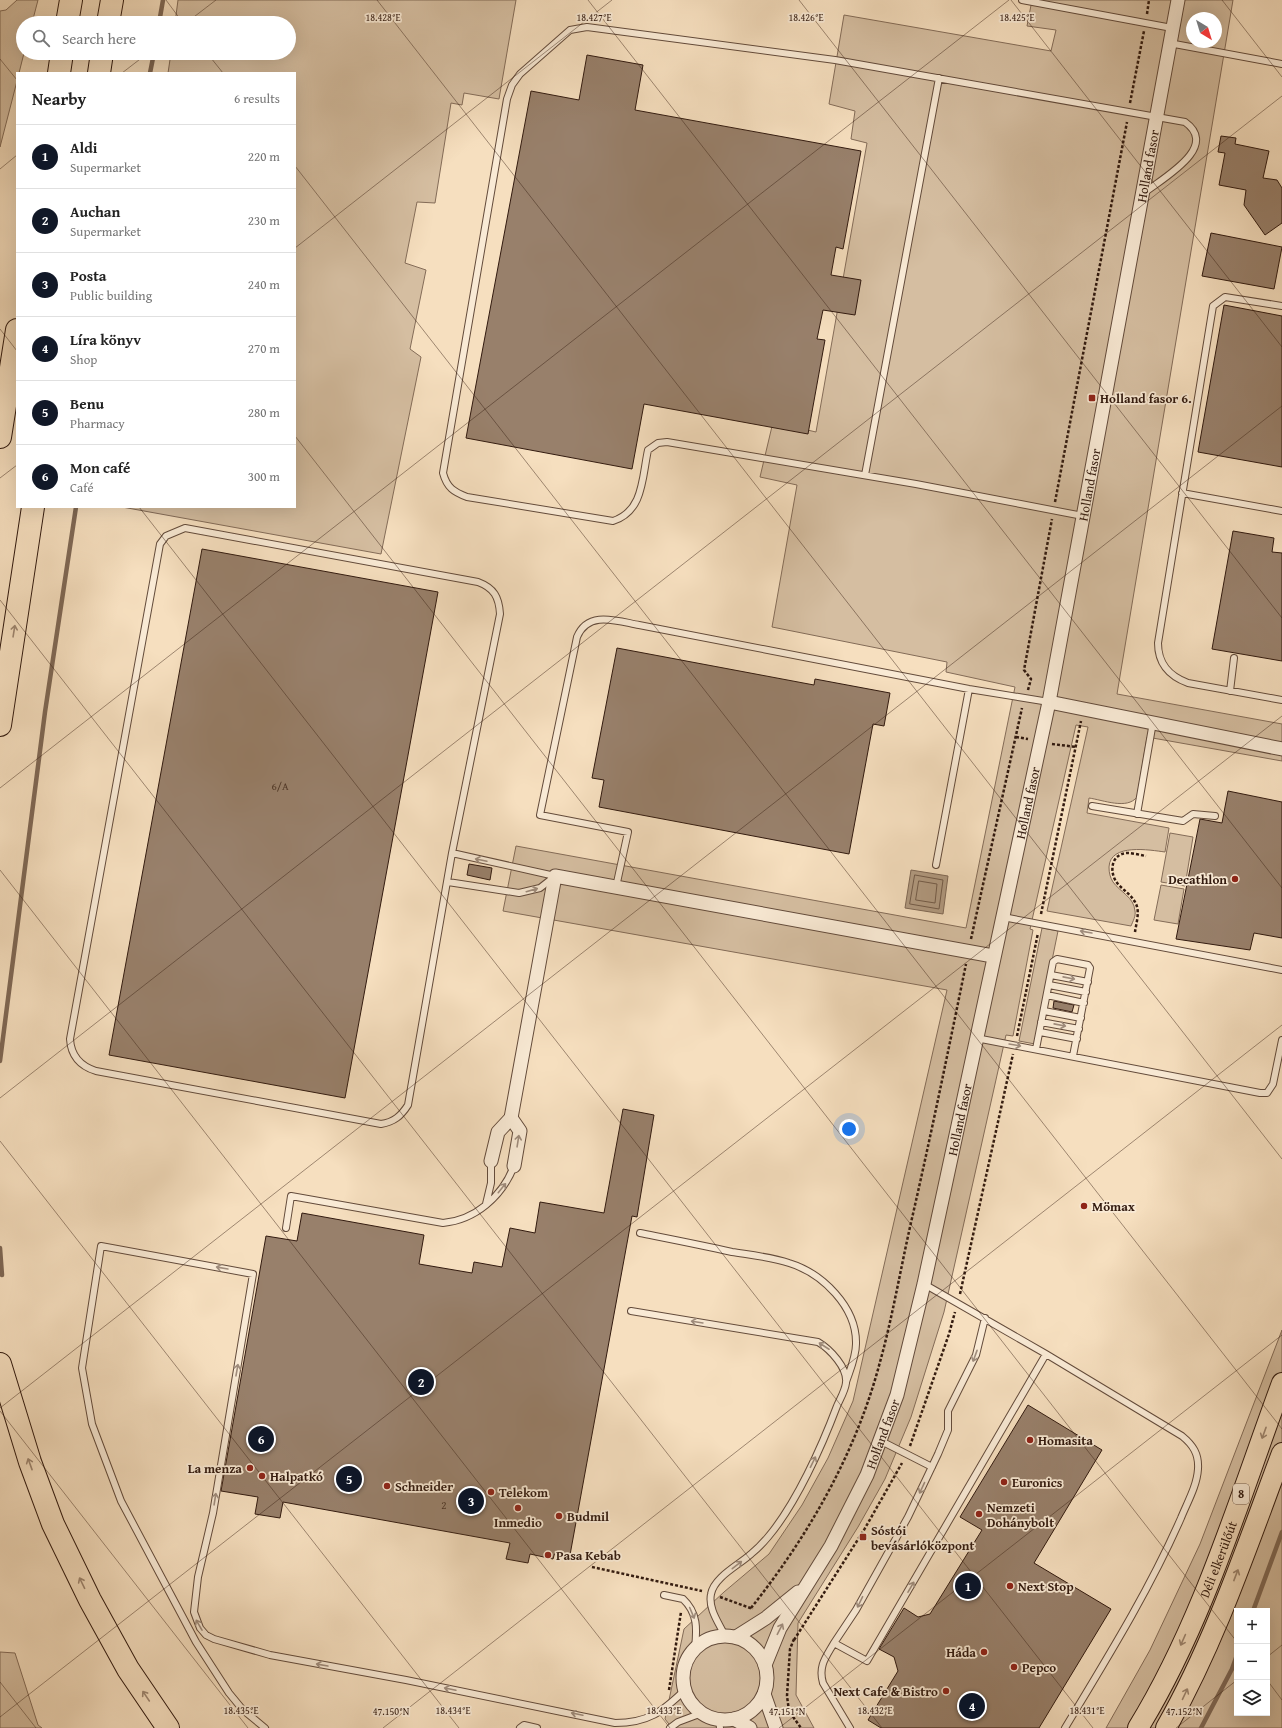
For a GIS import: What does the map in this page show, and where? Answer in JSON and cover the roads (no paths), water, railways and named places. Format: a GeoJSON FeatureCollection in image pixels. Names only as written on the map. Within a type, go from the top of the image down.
{"type":"FeatureCollection","features":[{"type":"Feature","properties":{"kind":"highway"},"geometry":{"type":"LineString","coordinates":[[68,16],[71,0]]}},
{"type":"Feature","properties":{"kind":"highway"},"geometry":{"type":"LineString","coordinates":[[109,16],[112,0]]}},
{"type":"Feature","properties":{"kind":"highway"},"geometry":{"type":"LineString","coordinates":[[59,72],[61,60]]}},
{"type":"Feature","properties":{"kind":"highway"},"geometry":{"type":"LineString","coordinates":[[99,72],[101,60]]}},
{"type":"Feature","properties":{"kind":"highway"},"geometry":{"type":"LineString","coordinates":[[0,438],[16,336]]}},
{"type":"Feature","properties":{"kind":"highway"},"geometry":{"type":"LineString","coordinates":[[0,725],[33,508]]}},
{"type":"Feature","properties":{"kind":"highway"},"geometry":{"type":"LineString","coordinates":[[0,1364],[30,1462],[53,1524],[90,1600],[128,1669],[168,1728]]}},
{"type":"Feature","properties":{"kind":"main road","name":"Déli elkerülőút"},"geometry":{"type":"LineString","coordinates":[[1138,1728],[1170,1671],[1199,1605],[1282,1383]]}},
{"type":"Feature","properties":{"kind":"main road","name":"Déli elkerülőút"},"geometry":{"type":"LineString","coordinates":[[1166,1728],[1181,1702],[1228,1598],[1282,1453]]}},
{"type":"Feature","properties":{"kind":"street","name":"Holland fasor"},"geometry":{"type":"LineString","coordinates":[[765,1665],[780,1628],[852,1507],[881,1441],[897,1395],[924,1284],[1048,702],[1158,117],[1169,43],[1178,0]]}},
{"type":"Feature","properties":{"kind":"street"},"geometry":{"type":"LineString","coordinates":[[1048,702],[1152,722],[1282,750]]}},
{"type":"Feature","properties":{"kind":"street"},"geometry":{"type":"LineString","coordinates":[[491,1161],[498,1132],[511,1118],[555,876],[993,956]]}},
{"type":"Feature","properties":{"kind":"street"},"geometry":{"type":"LineString","coordinates":[[511,1118],[520,1131],[514,1166]]}},
{"type":"Feature","properties":{"kind":"street","name":"Holland fasor"},"geometry":{"type":"LineString","coordinates":[[731,1637],[766,1618],[807,1584]]}},
{"type":"Feature","properties":{"kind":"street"},"geometry":{"type":"LineString","coordinates":[[714,1637],[731,1637],[754,1647],[765,1665],[767,1679],[764,1694],[760,1701],[749,1712],[719,1724],[702,1713],[688,1699],[683,1679],[684,1668],[695,1648],[704,1642],[714,1637]]}},
{"type":"Feature","properties":{"kind":"street"},"geometry":{"type":"LineString","coordinates":[[764,1694],[776,1728]]}},
{"type":"Feature","properties":{"kind":"street"},"geometry":{"type":"LineString","coordinates":[[734,1719],[750,1728]]}},
{"type":"Feature","properties":{"kind":"lane"},"geometry":{"type":"LineString","coordinates":[[1022,0],[1172,28]]}},
{"type":"Feature","properties":{"kind":"lane"},"geometry":{"type":"LineString","coordinates":[[1082,516],[865,475],[667,442],[658,443],[648,450],[637,501],[631,510],[623,517],[613,520],[467,497],[454,492],[446,484],[443,474],[507,99],[512,86],[520,74],[570,30],[587,27],[835,60],[1185,122],[1195,131],[1197,144],[1195,150],[1176,168],[1143,194]]}},
{"type":"Feature","properties":{"kind":"lane"},"geometry":{"type":"LineString","coordinates":[[1169,43],[1282,64]]}},
{"type":"Feature","properties":{"kind":"lane"},"geometry":{"type":"LineString","coordinates":[[865,475],[939,78]]}},
{"type":"Feature","properties":{"kind":"lane"},"geometry":{"type":"LineString","coordinates":[[1282,306],[1225,297],[1213,306],[1158,643],[1158,651],[1164,667],[1178,679],[1188,683],[1282,700]]}},
{"type":"Feature","properties":{"kind":"lane"},"geometry":{"type":"LineString","coordinates":[[1182,493],[1282,511]]}},
{"type":"Feature","properties":{"kind":"lane"},"geometry":{"type":"LineString","coordinates":[[185,528],[478,582],[492,590],[497,596],[500,614],[452,853],[408,1105],[402,1114],[390,1123],[382,1124],[96,1071],[79,1062],[70,1047],[70,1039],[160,544],[166,536],[185,528]]}},
{"type":"Feature","properties":{"kind":"lane"},"geometry":{"type":"LineString","coordinates":[[616,887],[628,832],[540,815],[577,637],[583,626],[590,621],[603,618],[640,624],[969,689],[1048,702]]}},
{"type":"Feature","properties":{"kind":"lane"},"geometry":{"type":"LineString","coordinates":[[1230,691],[1234,658]]}},
{"type":"Feature","properties":{"kind":"lane"},"geometry":{"type":"LineString","coordinates":[[936,865],[969,689]]}},
{"type":"Feature","properties":{"kind":"lane"},"geometry":{"type":"LineString","coordinates":[[1136,814],[1152,722]]}},
{"type":"Feature","properties":{"kind":"lane"},"geometry":{"type":"LineString","coordinates":[[1092,806],[1183,821],[1193,814],[1215,816]]}},
{"type":"Feature","properties":{"kind":"lane"},"geometry":{"type":"LineString","coordinates":[[452,853],[555,876]]}},
{"type":"Feature","properties":{"kind":"lane"},"geometry":{"type":"LineString","coordinates":[[448,882],[519,893],[540,888],[555,876]]}},
{"type":"Feature","properties":{"kind":"lane"},"geometry":{"type":"LineString","coordinates":[[1002,916],[1282,970]]}},
{"type":"Feature","properties":{"kind":"lane"},"geometry":{"type":"LineString","coordinates":[[1036,1049],[1053,962],[1057,959],[1089,966],[1088,982],[1074,1056]]}},
{"type":"Feature","properties":{"kind":"lane"},"geometry":{"type":"LineString","coordinates":[[1051,975],[1088,982]]}},
{"type":"Feature","properties":{"kind":"lane"},"geometry":{"type":"LineString","coordinates":[[1049,985],[1086,992]]}},
{"type":"Feature","properties":{"kind":"lane"},"geometry":{"type":"LineString","coordinates":[[1047,995],[1084,1002]]}},
{"type":"Feature","properties":{"kind":"lane"},"geometry":{"type":"LineString","coordinates":[[1044,1011],[1081,1018]]}},
{"type":"Feature","properties":{"kind":"lane"},"geometry":{"type":"LineString","coordinates":[[1042,1022],[1079,1029]]}},
{"type":"Feature","properties":{"kind":"lane"},"geometry":{"type":"LineString","coordinates":[[1040,1032],[1077,1039]]}},
{"type":"Feature","properties":{"kind":"lane"},"geometry":{"type":"LineString","coordinates":[[976,1038],[1260,1093],[1267,1092],[1273,1084],[1282,1040]]}},
{"type":"Feature","properties":{"kind":"lane"},"geometry":{"type":"LineString","coordinates":[[486,1206],[491,1183],[491,1161]]}},
{"type":"Feature","properties":{"kind":"lane"},"geometry":{"type":"LineString","coordinates":[[286,1228],[291,1196],[443,1223],[465,1219],[486,1206],[510,1177],[514,1166]]}},
{"type":"Feature","properties":{"kind":"lane"},"geometry":{"type":"LineString","coordinates":[[640,1233],[788,1263],[816,1276],[837,1296],[849,1314],[853,1325],[856,1344],[855,1353],[846,1382],[819,1450],[803,1482],[769,1535],[752,1553],[721,1578],[716,1583],[711,1593],[711,1607],[731,1637]]}},
{"type":"Feature","properties":{"kind":"lane"},"geometry":{"type":"LineString","coordinates":[[264,1728],[243,1710],[229,1693],[196,1642],[121,1501],[94,1430],[82,1368],[101,1246],[253,1274],[212,1514],[198,1577],[194,1612],[200,1628],[206,1635],[214,1639],[270,1655],[406,1680],[615,1723],[637,1722],[659,1713],[685,1690]]}},
{"type":"Feature","properties":{"kind":"lane"},"geometry":{"type":"LineString","coordinates":[[924,1284],[985,1318],[1182,1436],[1192,1445],[1198,1459],[1196,1478],[1158,1568],[1065,1728]]}},
{"type":"Feature","properties":{"kind":"lane"},"geometry":{"type":"LineString","coordinates":[[631,1311],[818,1342],[834,1354],[844,1374],[846,1382]]}},
{"type":"Feature","properties":{"kind":"lane"},"geometry":{"type":"LineString","coordinates":[[850,1728],[822,1683],[820,1675],[822,1664],[856,1610],[908,1517],[932,1467],[948,1430],[948,1411],[976,1355],[985,1318]]}},
{"type":"Feature","properties":{"kind":"lane"},"geometry":{"type":"LineString","coordinates":[[834,1643],[867,1661],[1046,1354]]}},
{"type":"Feature","properties":{"kind":"lane"},"geometry":{"type":"LineString","coordinates":[[881,1441],[932,1467]]}},
{"type":"Feature","properties":{"kind":"lane"},"geometry":{"type":"LineString","coordinates":[[664,1595],[683,1599],[693,1611],[697,1626],[695,1648]]}},
{"type":"Feature","properties":{"kind":"lane"},"geometry":{"type":"LineString","coordinates":[[670,1728],[678,1722],[702,1713]]}},
{"type":"Feature","properties":{"kind":"lane"},"geometry":{"type":"LineString","coordinates":[[615,1723],[622,1728]]}},
{"type":"Feature","properties":{"kind":"lane"},"geometry":{"type":"LineString","coordinates":[[520,1728],[524,1726],[537,1728]]}},
{"type":"Feature","properties":{"kind":"water"},"geometry":{"type":"Polygon","coordinates":[[[911,870],[948,876],[943,914],[905,908],[911,870]]]}},
{"type":"Feature","properties":{"kind":"waterway"},"geometry":{"type":"LineString","coordinates":[[160,16],[163,0]]}},
{"type":"Feature","properties":{"kind":"waterway"},"geometry":{"type":"LineString","coordinates":[[150,72],[153,60]]}},
{"type":"Feature","properties":{"kind":"waterway"},"geometry":{"type":"LineString","coordinates":[[0,1061],[45,712],[76,508]]}},
{"type":"Feature","properties":{"kind":"waterway"},"geometry":{"type":"LineString","coordinates":[[0,1248],[2,1275]]}},
{"type":"Feature","properties":{"kind":"waterway"},"geometry":{"type":"LineString","coordinates":[[1254,1608],[1282,1532]]}},
{"type":"Feature","properties":{"kind":"waterway"},"geometry":{"type":"LineString","coordinates":[[1201,1728],[1234,1663]]}},
{"type":"Feature","properties":{"kind":"place","name":"Holland fasor 6."},"geometry":{"type":"Point","coordinates":[1092,398]}},
{"type":"Feature","properties":{"kind":"place","name":"Decathlon"},"geometry":{"type":"Point","coordinates":[1235,879]}},
{"type":"Feature","properties":{"kind":"place","name":"Mömax"},"geometry":{"type":"Point","coordinates":[1084,1206]}},
{"type":"Feature","properties":{"kind":"place","name":"Auchan"},"geometry":{"type":"Point","coordinates":[421,1382]}},
{"type":"Feature","properties":{"kind":"place","name":"Mon café"},"geometry":{"type":"Point","coordinates":[261,1439]}},
{"type":"Feature","properties":{"kind":"place","name":"Homasita"},"geometry":{"type":"Point","coordinates":[1030,1440]}},
{"type":"Feature","properties":{"kind":"place","name":"La menza"},"geometry":{"type":"Point","coordinates":[250,1468]}},
{"type":"Feature","properties":{"kind":"place","name":"Halpatkó"},"geometry":{"type":"Point","coordinates":[262,1476]}},
{"type":"Feature","properties":{"kind":"place","name":"Benu"},"geometry":{"type":"Point","coordinates":[349,1479]}},
{"type":"Feature","properties":{"kind":"place","name":"Euronics"},"geometry":{"type":"Point","coordinates":[1004,1482]}},
{"type":"Feature","properties":{"kind":"place","name":"Schneider"},"geometry":{"type":"Point","coordinates":[387,1486]}},
{"type":"Feature","properties":{"kind":"place","name":"Telekom"},"geometry":{"type":"Point","coordinates":[491,1492]}},
{"type":"Feature","properties":{"kind":"place","name":"Posta"},"geometry":{"type":"Point","coordinates":[471,1501]}},
{"type":"Feature","properties":{"kind":"place","name":"Inmedio"},"geometry":{"type":"Point","coordinates":[518,1508]}},
{"type":"Feature","properties":{"kind":"place","name":"Nemzeti Dohánybolt"},"geometry":{"type":"Point","coordinates":[979,1514]}},
{"type":"Feature","properties":{"kind":"place","name":"Budmil"},"geometry":{"type":"Point","coordinates":[559,1516]}},
{"type":"Feature","properties":{"kind":"place","name":"Sóstói bevásárlóközpont"},"geometry":{"type":"Point","coordinates":[863,1537]}},
{"type":"Feature","properties":{"kind":"place","name":"Pasa Kebab"},"geometry":{"type":"Point","coordinates":[548,1555]}},
{"type":"Feature","properties":{"kind":"place","name":"Aldi"},"geometry":{"type":"Point","coordinates":[968,1586]}},
{"type":"Feature","properties":{"kind":"place","name":"Next Stop"},"geometry":{"type":"Point","coordinates":[1010,1586]}},
{"type":"Feature","properties":{"kind":"place","name":"Háda"},"geometry":{"type":"Point","coordinates":[984,1652]}},
{"type":"Feature","properties":{"kind":"place","name":"Pepco"},"geometry":{"type":"Point","coordinates":[1014,1667]}},
{"type":"Feature","properties":{"kind":"place","name":"Next Cafe & Bistro"},"geometry":{"type":"Point","coordinates":[946,1691]}},
{"type":"Feature","properties":{"kind":"place","name":"Líra könyv"},"geometry":{"type":"Point","coordinates":[972,1706]}}]}
